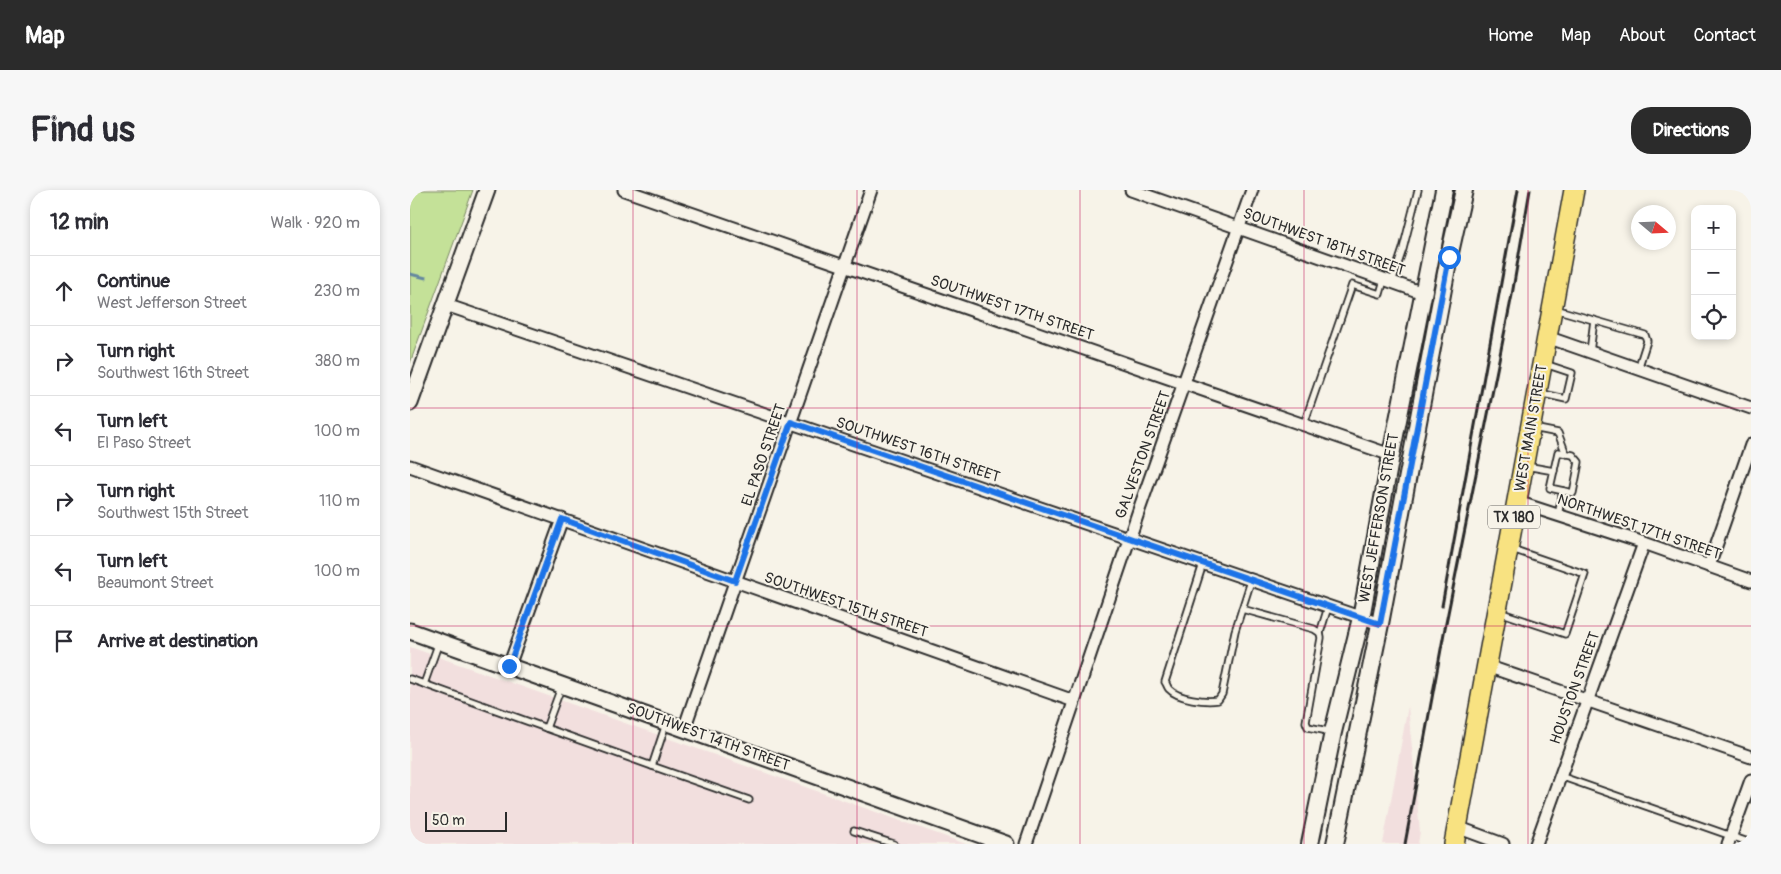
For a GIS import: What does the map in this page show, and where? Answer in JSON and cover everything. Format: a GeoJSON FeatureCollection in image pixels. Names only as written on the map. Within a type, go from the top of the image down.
{"type":"FeatureCollection","features":[{"type":"Feature","properties":{"kind":"main road","name":"WEST JEFFERSON STREET"},"geometry":{"type":"LineString","coordinates":[[1310,844],[1333,732],[1361,618],[1422,293],[1444,190]]}},
{"type":"Feature","properties":{"kind":"main road","name":"WEST JEFFERSON STREET"},"geometry":{"type":"LineString","coordinates":[[1335,844],[1380,624],[1445,276],[1464,190]]}},
{"type":"Feature","properties":{"kind":"main road","name":"WEST MAIN STREET"},"geometry":{"type":"LineString","coordinates":[[1456,836],[1574,190]]}},
{"type":"Feature","properties":{"kind":"street"},"geometry":{"type":"LineString","coordinates":[[410,403],[487,190]]}},
{"type":"Feature","properties":{"kind":"street","name":"SOUTHWEST 17TH STREET"},"geometry":{"type":"LineString","coordinates":[[624,190],[1391,455]]}},
{"type":"Feature","properties":{"kind":"street","name":"EL PASO STREET"},"geometry":{"type":"LineString","coordinates":[[684,729],[871,190]]}},
{"type":"Feature","properties":{"kind":"street","name":"SOUTHWEST 18TH STREET"},"geometry":{"type":"LineString","coordinates":[[1131,190],[1422,293]]}},
{"type":"Feature","properties":{"kind":"street","name":"GALVESTON STREET"},"geometry":{"type":"LineString","coordinates":[[1026,844],[1129,539],[1252,190]]}},
{"type":"Feature","properties":{"kind":"street","name":"SOUTHWEST 16TH STREET"},"geometry":{"type":"LineString","coordinates":[[446,305],[1380,624]]}},
{"type":"Feature","properties":{"kind":"street"},"geometry":{"type":"LineString","coordinates":[[1547,337],[1751,408]]}},
{"type":"Feature","properties":{"kind":"street"},"geometry":{"type":"LineString","coordinates":[[1708,566],[1751,445]]}},
{"type":"Feature","properties":{"kind":"street","name":"SOUTHWEST 15TH STREET"},"geometry":{"type":"LineString","coordinates":[[410,466],[1074,701]]}},
{"type":"Feature","properties":{"kind":"street","name":"NORTHWEST 17TH STREET"},"geometry":{"type":"LineString","coordinates":[[1517,502],[1644,543],[1751,581]]}},
{"type":"Feature","properties":{"kind":"street"},"geometry":{"type":"LineString","coordinates":[[509,666],[562,519]]}},
{"type":"Feature","properties":{"kind":"street","name":"HOUSTON STREET"},"geometry":{"type":"LineString","coordinates":[[1536,844],[1586,700],[1644,543]]}},
{"type":"Feature","properties":{"kind":"street","name":"SOUTHWEST 14TH STREET"},"geometry":{"type":"LineString","coordinates":[[410,631],[1006,844]]}},
{"type":"Feature","properties":{"kind":"street"},"geometry":{"type":"LineString","coordinates":[[1487,666],[1751,757]]}},
{"type":"Feature","properties":{"kind":"street"},"geometry":{"type":"LineString","coordinates":[[1730,840],[1751,780]]}},
{"type":"Feature","properties":{"kind":"street"},"geometry":{"type":"LineString","coordinates":[[1456,836],[1503,844]]}},
{"type":"Feature","properties":{"kind":"lane"},"geometry":{"type":"LineString","coordinates":[[1304,424],[1352,285],[1380,294],[1403,249],[1418,190]]}},
{"type":"Feature","properties":{"kind":"lane"},"geometry":{"type":"LineString","coordinates":[[1553,309],[1645,335],[1647,340],[1638,369]]}},
{"type":"Feature","properties":{"kind":"lane"},"geometry":{"type":"LineString","coordinates":[[1590,352],[1594,320]]}},
{"type":"Feature","properties":{"kind":"lane"},"geometry":{"type":"LineString","coordinates":[[1537,393],[1566,399],[1572,373],[1543,363]]}},
{"type":"Feature","properties":{"kind":"lane"},"geometry":{"type":"LineString","coordinates":[[1531,427],[1558,433],[1566,454]]}},
{"type":"Feature","properties":{"kind":"lane"},"geometry":{"type":"LineString","coordinates":[[1558,452],[1566,454],[1573,455],[1579,462],[1573,493],[1550,488],[1558,452]]}},
{"type":"Feature","properties":{"kind":"lane"},"geometry":{"type":"LineString","coordinates":[[1524,466],[1554,471]]}},
{"type":"Feature","properties":{"kind":"lane"},"geometry":{"type":"LineString","coordinates":[[1558,515],[1563,491]]}},
{"type":"Feature","properties":{"kind":"lane"},"geometry":{"type":"LineString","coordinates":[[1497,612],[1565,634],[1585,574],[1509,548]]}},
{"type":"Feature","properties":{"kind":"lane"},"geometry":{"type":"LineString","coordinates":[[1203,564],[1165,682],[1169,690],[1180,695],[1207,702],[1218,700],[1222,694],[1235,631],[1251,581]]}},
{"type":"Feature","properties":{"kind":"lane"},"geometry":{"type":"LineString","coordinates":[[1328,607],[1320,633],[1321,638],[1306,722],[1308,727],[1333,732]]}},
{"type":"Feature","properties":{"kind":"lane"},"geometry":{"type":"LineString","coordinates":[[1242,610],[1314,629],[1320,633]]}},
{"type":"Feature","properties":{"kind":"lane"},"geometry":{"type":"LineString","coordinates":[[424,684],[440,641]]}},
{"type":"Feature","properties":{"kind":"lane"},"geometry":{"type":"LineString","coordinates":[[410,679],[749,800]]}},
{"type":"Feature","properties":{"kind":"lane"},"geometry":{"type":"LineString","coordinates":[[546,728],[562,685]]}},
{"type":"Feature","properties":{"kind":"lane"},"geometry":{"type":"LineString","coordinates":[[652,766],[667,723]]}},
{"type":"Feature","properties":{"kind":"lane"},"geometry":{"type":"LineString","coordinates":[[1560,776],[1730,840],[1751,843]]}},
{"type":"Feature","properties":{"kind":"lane"},"geometry":{"type":"LineString","coordinates":[[854,831],[894,844]]}},
{"type":"Feature","properties":{"kind":"shaded area"},"geometry":{"type":"Polygon","coordinates":[[[410,647],[966,844],[410,844],[410,647]]]}},
{"type":"Feature","properties":{"kind":"shaded area"},"geometry":{"type":"Polygon","coordinates":[[[1408,706],[1420,832],[1418,844],[1383,844],[1408,706]]]}},
{"type":"Feature","properties":{"kind":"green space"},"geometry":{"type":"Polygon","coordinates":[[[410,190],[473,190],[410,363],[410,190]]]}},
{"type":"Feature","properties":{"kind":"waterway"},"geometry":{"type":"LineString","coordinates":[[410,274],[426,278]]}},
{"type":"Feature","properties":{"kind":"railway"},"geometry":{"type":"LineString","coordinates":[[1442,606],[1518,190]]}},
{"type":"Feature","properties":{"kind":"railway"},"geometry":{"type":"LineString","coordinates":[[1405,844],[1444,633],[1512,295],[1530,190]]}},
{"type":"Feature","properties":{"kind":"route"},"geometry":{"type":"LineString","coordinates":[[509,666],[562,519],[735,581],[791,422],[1380,624],[1449,257]]}}]}
